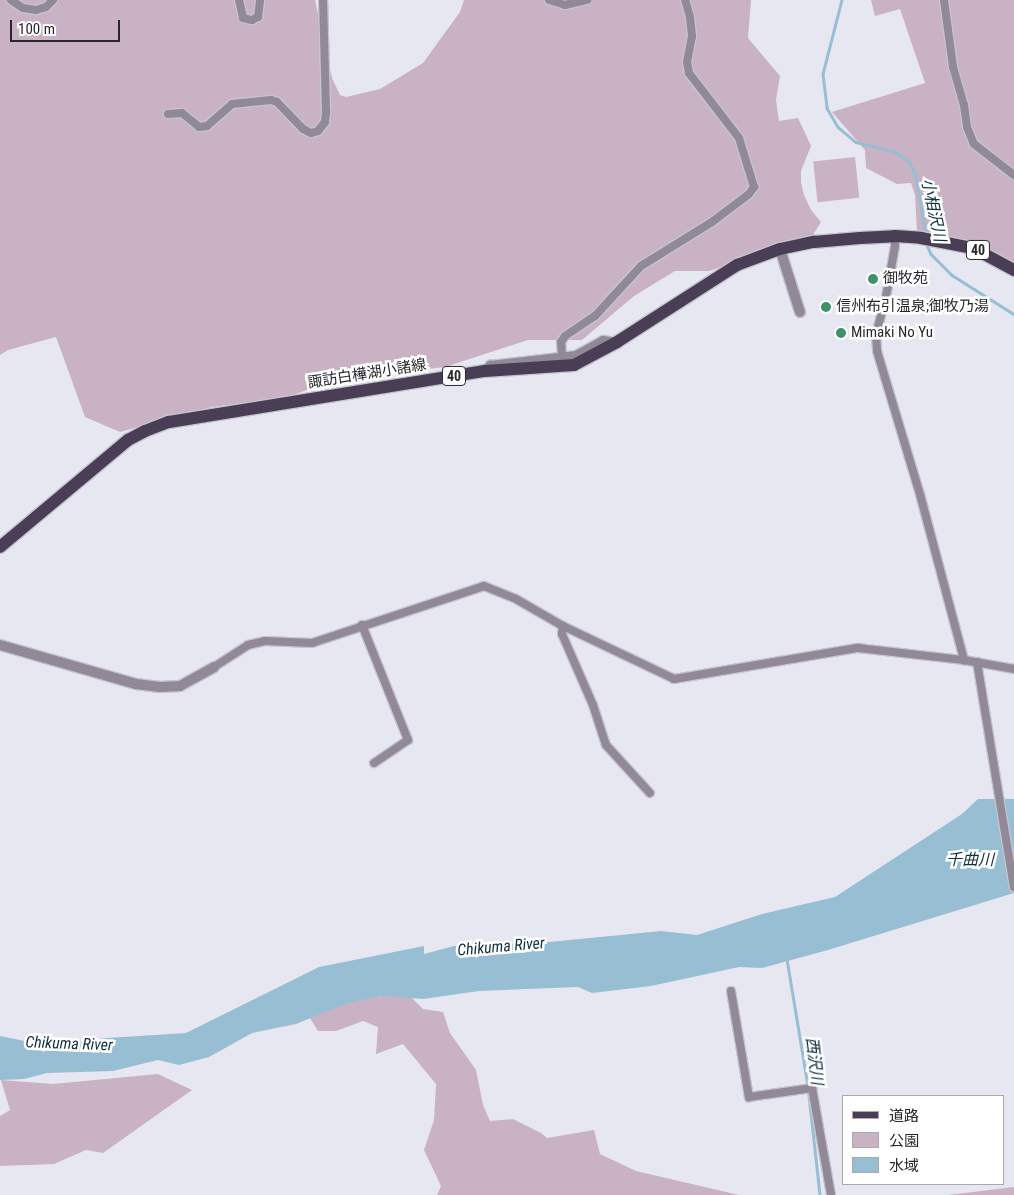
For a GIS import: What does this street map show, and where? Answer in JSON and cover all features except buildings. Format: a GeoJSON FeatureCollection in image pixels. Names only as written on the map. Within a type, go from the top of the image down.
{"type":"FeatureCollection","features":[{"type":"Feature","properties":{"kind":"main road","name":"諏訪白樺湖小諸線"},"geometry":{"type":"LineString","coordinates":[[0,547],[128,440],[169,422],[485,371],[574,365],[618,342],[737,265],[780,249],[814,242],[894,236],[921,238],[973,248],[1014,270]]}},
{"type":"Feature","properties":{"kind":"street"},"geometry":{"type":"LineString","coordinates":[[11,0],[23,8],[36,10],[46,7],[53,0]]}},
{"type":"Feature","properties":{"kind":"street"},"geometry":{"type":"LineString","coordinates":[[239,0],[243,18],[252,20],[258,16],[260,0]]}},
{"type":"Feature","properties":{"kind":"street"},"geometry":{"type":"LineString","coordinates":[[168,114],[182,113],[199,127],[206,126],[232,104],[271,100],[277,102],[303,129],[311,133],[318,132],[325,122],[326,112],[323,0]]}},
{"type":"Feature","properties":{"kind":"street"},"geometry":{"type":"LineString","coordinates":[[549,0],[565,5],[587,0]]}},
{"type":"Feature","properties":{"kind":"street"},"geometry":{"type":"LineString","coordinates":[[562,355],[562,342],[565,336],[595,316],[641,266],[712,222],[749,194],[754,187],[739,138],[689,73],[687,62],[692,36],[690,17],[685,0]]}},
{"type":"Feature","properties":{"kind":"street"},"geometry":{"type":"LineString","coordinates":[[944,0],[953,68],[964,105],[967,127],[974,144],[1014,175]]}},
{"type":"Feature","properties":{"kind":"street"},"geometry":{"type":"LineString","coordinates":[[894,236],[895,246],[886,297],[876,335],[877,350],[922,498],[964,660]]}},
{"type":"Feature","properties":{"kind":"street"},"geometry":{"type":"LineString","coordinates":[[780,249],[800,312]]}},
{"type":"Feature","properties":{"kind":"street"},"geometry":{"type":"LineString","coordinates":[[485,371],[490,365],[576,354],[603,340],[609,339],[618,342]]}},
{"type":"Feature","properties":{"kind":"street"},"geometry":{"type":"LineString","coordinates":[[0,645],[128,681],[160,687],[180,686],[248,646],[265,641],[312,643],[484,586],[516,599],[563,626],[674,679],[858,648],[964,660],[1014,669]]}},
{"type":"Feature","properties":{"kind":"street"},"geometry":{"type":"LineString","coordinates":[[362,625],[408,740],[374,763]]}},
{"type":"Feature","properties":{"kind":"street"},"geometry":{"type":"LineString","coordinates":[[563,626],[562,634],[593,705],[606,745],[650,793]]}},
{"type":"Feature","properties":{"kind":"street"},"geometry":{"type":"LineString","coordinates":[[978,662],[1014,887]]}},
{"type":"Feature","properties":{"kind":"street"},"geometry":{"type":"LineString","coordinates":[[731,991],[749,1097],[812,1088],[831,1195]]}},
{"type":"Feature","properties":{"kind":"green space"},"geometry":{"type":"Polygon","coordinates":[[[0,0],[315,0],[332,78],[340,95],[346,97],[380,89],[423,63],[460,12],[464,0],[751,0],[748,38],[780,76],[776,100],[779,121],[798,118],[811,146],[801,171],[801,182],[804,195],[811,210],[821,222],[811,238],[709,271],[675,271],[634,296],[582,340],[528,340],[445,367],[361,376],[323,384],[285,398],[212,407],[120,432],[85,417],[56,337],[8,350],[0,355],[0,0]]]}},
{"type":"Feature","properties":{"kind":"green space"},"geometry":{"type":"Polygon","coordinates":[[[871,0],[1014,0],[1014,265],[972,244],[953,237],[917,232],[915,195],[911,183],[897,184],[866,168],[865,150],[832,112],[925,83],[900,9],[875,16],[871,0]]]}},
{"type":"Feature","properties":{"kind":"green space"},"geometry":{"type":"Polygon","coordinates":[[[855,157],[859,198],[818,202],[813,161],[855,157]]]}},
{"type":"Feature","properties":{"kind":"green space"},"geometry":{"type":"Polygon","coordinates":[[[382,996],[411,997],[423,1009],[443,1012],[450,1033],[476,1070],[483,1105],[490,1121],[513,1119],[547,1138],[594,1130],[600,1154],[636,1171],[739,1195],[437,1195],[441,1186],[424,1150],[434,1120],[436,1084],[403,1044],[376,1054],[378,1027],[363,1021],[336,1031],[318,1031],[310,1018],[345,1003],[382,996]]]}},
{"type":"Feature","properties":{"kind":"green space"},"geometry":{"type":"Polygon","coordinates":[[[158,1074],[192,1090],[103,1153],[86,1150],[54,1164],[0,1166],[0,1116],[10,1110],[1,1080],[53,1084],[158,1074]]]}},
{"type":"Feature","properties":{"kind":"green space"},"geometry":{"type":"Polygon","coordinates":[[[1014,1187],[1014,1195],[947,1195],[973,1192],[1014,1187]]]}},
{"type":"Feature","properties":{"kind":"water","name":"千曲川"},"geometry":{"type":"Polygon","coordinates":[[[978,799],[1014,799],[1014,893],[828,950],[762,968],[739,967],[651,986],[592,993],[578,987],[479,991],[423,999],[382,996],[348,1003],[296,1024],[252,1033],[209,1057],[179,1065],[158,1060],[113,1071],[47,1073],[24,1079],[0,1080],[0,1036],[49,1046],[107,1038],[186,1033],[319,967],[424,946],[424,954],[454,946],[539,943],[661,931],[697,935],[762,914],[835,897],[962,814],[978,799]]]}},
{"type":"Feature","properties":{"kind":"waterway","name":"小相沢川"},"geometry":{"type":"LineString","coordinates":[[842,0],[823,74],[827,108],[838,127],[856,142],[896,152],[909,161],[916,176],[926,234]]}},
{"type":"Feature","properties":{"kind":"waterway","name":"小相沢川"},"geometry":{"type":"LineString","coordinates":[[927,245],[931,254],[952,275],[1014,314]]}},
{"type":"Feature","properties":{"kind":"waterway","name":"西沢川"},"geometry":{"type":"LineString","coordinates":[[787,959],[808,1086],[820,1195]]}},
{"type":"Feature","properties":{"kind":"place","name":"御牧苑"},"geometry":{"type":"Point","coordinates":[873,279]}},
{"type":"Feature","properties":{"kind":"place","name":"信州布引温泉;御牧乃湯"},"geometry":{"type":"Point","coordinates":[826,307]}},
{"type":"Feature","properties":{"kind":"place","name":"Mimaki No Yu"},"geometry":{"type":"Point","coordinates":[841,333]}},
{"type":"Feature","properties":{"kind":"water label","name":"Chikuma River"},"geometry":{"type":"Point","coordinates":[501,947]}},
{"type":"Feature","properties":{"kind":"water label","name":"Chikuma River"},"geometry":{"type":"Point","coordinates":[69,1044]}}]}
